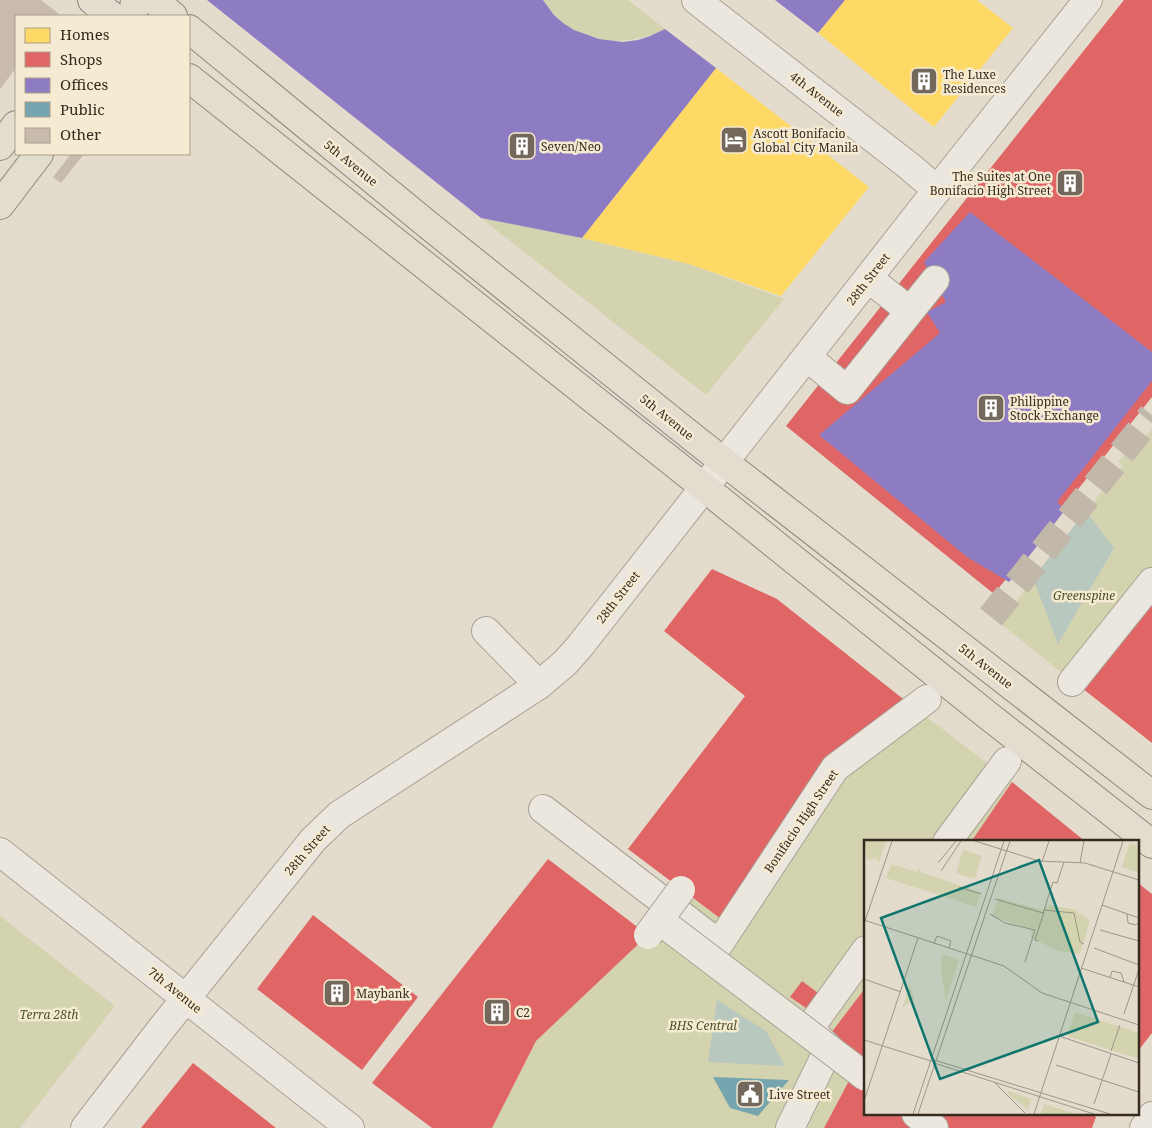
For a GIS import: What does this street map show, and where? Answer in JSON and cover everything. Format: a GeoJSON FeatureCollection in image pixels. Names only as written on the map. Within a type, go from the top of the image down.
{"type":"FeatureCollection","features":[{"type":"Feature","properties":{"kind":"main road"},"geometry":{"type":"LineString","coordinates":[[133,15],[135,0]]}},
{"type":"Feature","properties":{"kind":"main road"},"geometry":{"type":"LineString","coordinates":[[154,0],[172,15]]}},
{"type":"Feature","properties":{"kind":"main road","name":"5th Avenue"},"geometry":{"type":"LineString","coordinates":[[190,30],[426,224],[724,462],[1152,795]]}},
{"type":"Feature","properties":{"kind":"main road"},"geometry":{"type":"LineString","coordinates":[[190,79],[986,714],[1152,844]]}},
{"type":"Feature","properties":{"kind":"main road"},"geometry":{"type":"LineString","coordinates":[[0,146],[15,126]]}},
{"type":"Feature","properties":{"kind":"main road"},"geometry":{"type":"LineString","coordinates":[[0,204],[38,155]]}},
{"type":"Feature","properties":{"kind":"street","name":"4th Avenue"},"geometry":{"type":"LineString","coordinates":[[696,0],[910,166],[937,190]]}},
{"type":"Feature","properties":{"kind":"street","name":"28th Street"},"geometry":{"type":"LineString","coordinates":[[85,1128],[313,840],[339,815],[539,685],[580,646],[1088,0]]}},
{"type":"Feature","properties":{"kind":"street"},"geometry":{"type":"LineString","coordinates":[[868,278],[910,311]]}},
{"type":"Feature","properties":{"kind":"street"},"geometry":{"type":"LineString","coordinates":[[807,357],[848,390],[935,280]]}},
{"type":"Feature","properties":{"kind":"street"},"geometry":{"type":"LineString","coordinates":[[1072,682],[1152,582]]}},
{"type":"Feature","properties":{"kind":"street"},"geometry":{"type":"LineString","coordinates":[[486,631],[539,685]]}},
{"type":"Feature","properties":{"kind":"street","name":"Bonifacio High Street"},"geometry":{"type":"LineString","coordinates":[[544,809],[719,944],[835,768],[927,699]]}},
{"type":"Feature","properties":{"kind":"street"},"geometry":{"type":"LineString","coordinates":[[948,840],[1007,762]]}},
{"type":"Feature","properties":{"kind":"street","name":"7th Avenue"},"geometry":{"type":"LineString","coordinates":[[0,852],[350,1128]]}},
{"type":"Feature","properties":{"kind":"street"},"geometry":{"type":"LineString","coordinates":[[681,890],[654,927],[864,1079]]}},
{"type":"Feature","properties":{"kind":"street"},"geometry":{"type":"LineString","coordinates":[[864,953],[809,1029],[864,1079]]}},
{"type":"Feature","properties":{"kind":"street"},"geometry":{"type":"LineString","coordinates":[[790,1128],[830,1048]]}},
{"type":"Feature","properties":{"kind":"street"},"geometry":{"type":"LineString","coordinates":[[919,1116],[934,1128]]}},
{"type":"Feature","properties":{"kind":"street"},"geometry":{"type":"LineString","coordinates":[[1144,1128],[1152,1116]]}},
{"type":"Feature","properties":{"kind":"green space"},"geometry":{"type":"Polygon","coordinates":[[[543,0],[628,0],[665,29],[649,36],[632,40],[598,39],[582,34],[567,26],[554,15],[543,0]]]}},
{"type":"Feature","properties":{"kind":"green space"},"geometry":{"type":"Polygon","coordinates":[[[481,218],[582,238],[689,264],[784,299],[706,395],[481,218]]]}},
{"type":"Feature","properties":{"kind":"green space","name":"Greenspine"},"geometry":{"type":"Polygon","coordinates":[[[1152,428],[1152,590],[1072,682],[1001,624],[1033,578],[1122,466],[1119,461],[1139,438],[1142,440],[1152,428]]]}},
{"type":"Feature","properties":{"kind":"green space","name":"BHS Central"},"geometry":{"type":"Polygon","coordinates":[[[907,702],[1012,782],[972,840],[864,840],[864,990],[829,1036],[851,1077],[824,1128],[492,1128],[536,1041],[691,897],[729,925],[829,764],[907,702]]]}},
{"type":"Feature","properties":{"kind":"green space","name":"Terra 28th"},"geometry":{"type":"Polygon","coordinates":[[[0,916],[115,1006],[20,1128],[0,1128],[0,916]]]}},
{"type":"Feature","properties":{"kind":"shaded area"},"geometry":{"type":"Polygon","coordinates":[[[1086,511],[1114,548],[1058,644],[1033,578],[1086,511]]]}},
{"type":"Feature","properties":{"kind":"shaded area"},"geometry":{"type":"Polygon","coordinates":[[[717,1000],[766,1031],[785,1066],[708,1062],[717,1000]]]}},
{"type":"Feature","properties":{"kind":"building: Homes","name":"The Luxe Residences"},"geometry":{"type":"Polygon","coordinates":[[[845,0],[977,0],[1013,28],[934,127],[818,33],[845,0]]]}},
{"type":"Feature","properties":{"kind":"building: Homes","name":"The Suites at One Bonifacio High Street"},"geometry":{"type":"Polygon","coordinates":[[[1131,0],[1152,0],[1152,352],[969,208],[1026,132],[1082,158],[1125,95],[1102,41],[1131,0]]]}},
{"type":"Feature","properties":{"kind":"building: Homes","name":"Ascott Bonifacio Global City Manila"},"geometry":{"type":"Polygon","coordinates":[[[716,68],[869,187],[781,296],[689,264],[582,238],[716,68]]]}},
{"type":"Feature","properties":{"kind":"building: Shops"},"geometry":{"type":"Polygon","coordinates":[[[1124,0],[1152,0],[1152,397],[994,594],[786,426],[1124,0]]]}},
{"type":"Feature","properties":{"kind":"building: Shops"},"geometry":{"type":"Polygon","coordinates":[[[712,569],[777,599],[907,702],[829,764],[729,925],[628,849],[745,696],[664,631],[712,569]]]}},
{"type":"Feature","properties":{"kind":"building: Shops"},"geometry":{"type":"Polygon","coordinates":[[[1152,590],[1152,743],[1078,685],[1152,590]]]}},
{"type":"Feature","properties":{"kind":"building: Shops"},"geometry":{"type":"Polygon","coordinates":[[[1012,782],[1084,840],[972,840],[1012,782]]]}},
{"type":"Feature","properties":{"kind":"building: Shops","name":"C2"},"geometry":{"type":"Polygon","coordinates":[[[548,859],[648,935],[536,1041],[492,1128],[432,1128],[372,1083],[548,859]]]}},
{"type":"Feature","properties":{"kind":"building: Shops"},"geometry":{"type":"Polygon","coordinates":[[[1140,885],[1152,894],[1152,1033],[1140,1048],[1140,885]]]}},
{"type":"Feature","properties":{"kind":"building: Shops","name":"Maybank"},"geometry":{"type":"Polygon","coordinates":[[[313,915],[418,997],[362,1070],[257,989],[313,915]]]}},
{"type":"Feature","properties":{"kind":"building: Shops"},"geometry":{"type":"Polygon","coordinates":[[[802,981],[818,993],[806,1008],[790,997],[802,981]]]}},
{"type":"Feature","properties":{"kind":"building: Shops"},"geometry":{"type":"Polygon","coordinates":[[[864,990],[864,1064],[828,1037],[864,990]]]}},
{"type":"Feature","properties":{"kind":"building: Shops"},"geometry":{"type":"Polygon","coordinates":[[[193,1063],[276,1128],[141,1128],[193,1063]]]}},
{"type":"Feature","properties":{"kind":"building: Shops"},"geometry":{"type":"Polygon","coordinates":[[[851,1077],[864,1087],[864,1116],[901,1116],[916,1128],[824,1128],[851,1077]]]}},
{"type":"Feature","properties":{"kind":"building: Shops"},"geometry":{"type":"Polygon","coordinates":[[[928,1116],[1096,1117],[1092,1128],[943,1128],[928,1116]]]}},
{"type":"Feature","properties":{"kind":"building: Offices","name":"Seven/Neo"},"geometry":{"type":"Polygon","coordinates":[[[207,0],[543,0],[554,15],[563,23],[574,30],[599,39],[623,42],[638,40],[665,29],[716,68],[582,238],[481,218],[207,0]]]}},
{"type":"Feature","properties":{"kind":"building: Offices"},"geometry":{"type":"Polygon","coordinates":[[[775,0],[845,0],[818,33],[775,0]]]}},
{"type":"Feature","properties":{"kind":"building: Offices","name":"Philippine Stock Exchange"},"geometry":{"type":"Polygon","coordinates":[[[970,212],[1152,352],[1152,381],[1057,502],[1065,510],[1009,582],[967,557],[819,435],[940,333],[927,312],[946,302],[924,262],[970,212]]]}},
{"type":"Feature","properties":{"kind":"building: Public","name":"Live Street"},"geometry":{"type":"Polygon","coordinates":[[[713,1077],[789,1080],[758,1116],[730,1108],[713,1077]]]}},
{"type":"Feature","properties":{"kind":"building: Other"},"geometry":{"type":"Polygon","coordinates":[[[0,0],[41,0],[59,14],[15,15],[15,69],[0,89],[0,0]]]}},
{"type":"Feature","properties":{"kind":"building: Other"},"geometry":{"type":"Polygon","coordinates":[[[70,155],[83,155],[61,183],[53,177],[70,155]]]}},
{"type":"Feature","properties":{"kind":"tunnel"},"geometry":{"type":"LineString","coordinates":[[991,617],[1152,415]]}},
{"type":"Feature","properties":{"kind":"place","name":"The Luxe Residences"},"geometry":{"type":"Point","coordinates":[924,81]}},
{"type":"Feature","properties":{"kind":"place","name":"Ascott Bonifacio Global City Manila"},"geometry":{"type":"Point","coordinates":[734,140]}},
{"type":"Feature","properties":{"kind":"place","name":"Seven/Neo"},"geometry":{"type":"Point","coordinates":[522,146]}},
{"type":"Feature","properties":{"kind":"place","name":"The Suites at One Bonifacio High Street"},"geometry":{"type":"Point","coordinates":[1070,183]}},
{"type":"Feature","properties":{"kind":"place","name":"Philippine Stock Exchange"},"geometry":{"type":"Point","coordinates":[991,408]}},
{"type":"Feature","properties":{"kind":"place","name":"Maybank"},"geometry":{"type":"Point","coordinates":[337,993]}},
{"type":"Feature","properties":{"kind":"place","name":"C2"},"geometry":{"type":"Point","coordinates":[497,1012]}},
{"type":"Feature","properties":{"kind":"place","name":"Live Street"},"geometry":{"type":"Point","coordinates":[750,1094]}}]}
